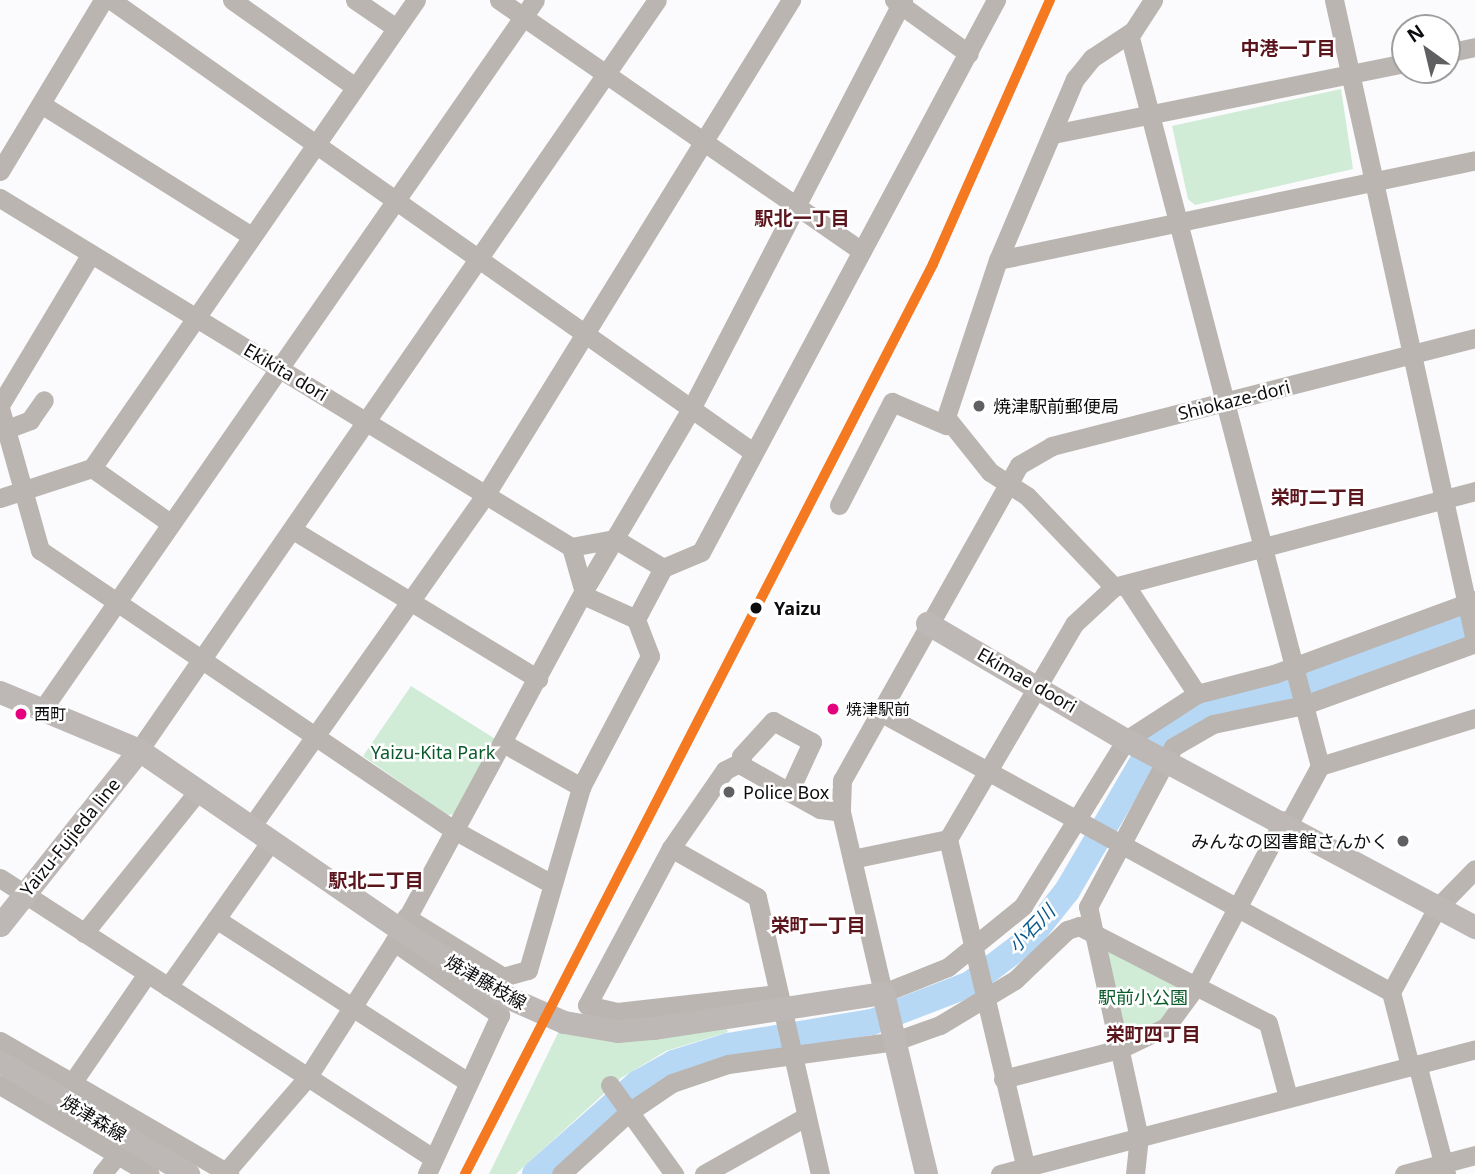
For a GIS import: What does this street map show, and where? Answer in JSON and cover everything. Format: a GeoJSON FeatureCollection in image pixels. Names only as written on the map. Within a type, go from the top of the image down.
{"type":"FeatureCollection","features":[{"type":"Feature","properties":{"kind":"main road","name":"Ekimae doori"},"geometry":{"type":"LineString","coordinates":[[927,623],[1035,683],[1163,760]]}},
{"type":"Feature","properties":{"kind":"main road","name":"焼津藤枝線"},"geometry":{"type":"LineString","coordinates":[[0,692],[139,750],[400,930],[506,997],[590,1029],[654,1028],[781,1008],[885,1000]]}},
{"type":"Feature","properties":{"kind":"main road","name":"Yaizu-Fujieda line"},"geometry":{"type":"LineString","coordinates":[[0,925],[139,750]]}},
{"type":"Feature","properties":{"kind":"main road"},"geometry":{"type":"LineString","coordinates":[[1163,760],[1287,822],[1475,927]]}},
{"type":"Feature","properties":{"kind":"main road"},"geometry":{"type":"LineString","coordinates":[[885,1000],[926,1174]]}},
{"type":"Feature","properties":{"kind":"main road","name":"焼津森線"},"geometry":{"type":"LineString","coordinates":[[0,1062],[188,1174]]}},
{"type":"Feature","properties":{"kind":"street"},"geometry":{"type":"LineString","coordinates":[[0,171],[103,0]]}},
{"type":"Feature","properties":{"kind":"street"},"geometry":{"type":"LineString","coordinates":[[111,0],[397,197],[480,261],[753,452]]}},
{"type":"Feature","properties":{"kind":"street"},"geometry":{"type":"LineString","coordinates":[[232,0],[354,86]]}},
{"type":"Feature","properties":{"kind":"street"},"geometry":{"type":"LineString","coordinates":[[355,0],[396,28]]}},
{"type":"Feature","properties":{"kind":"street"},"geometry":{"type":"LineString","coordinates":[[0,498],[92,468],[315,141],[416,0]]}},
{"type":"Feature","properties":{"kind":"street"},"geometry":{"type":"LineString","coordinates":[[499,0],[862,251]]}},
{"type":"Feature","properties":{"kind":"street"},"geometry":{"type":"LineString","coordinates":[[42,710],[535,0]]}},
{"type":"Feature","properties":{"kind":"street"},"geometry":{"type":"LineString","coordinates":[[139,750],[480,261],[657,0]]}},
{"type":"Feature","properties":{"kind":"street"},"geometry":{"type":"LineString","coordinates":[[251,827],[486,495],[791,0]]}},
{"type":"Feature","properties":{"kind":"street"},"geometry":{"type":"LineString","coordinates":[[636,620],[663,568],[701,552],[996,0]]}},
{"type":"Feature","properties":{"kind":"street"},"geometry":{"type":"LineString","coordinates":[[946,425],[998,260],[1082,68],[1129,34],[1153,0]]}},
{"type":"Feature","properties":{"kind":"street"},"geometry":{"type":"LineString","coordinates":[[1135,1174],[1139,1138],[1090,927],[1088,906],[1116,843],[1163,760],[1174,747],[1213,724],[1304,703],[1475,641],[1334,0]]}},
{"type":"Feature","properties":{"kind":"street"},"geometry":{"type":"LineString","coordinates":[[0,1085],[130,1139],[226,1173],[307,1078],[400,930],[615,539],[691,409],[793,204],[899,2],[969,54]]}},
{"type":"Feature","properties":{"kind":"street"},"geometry":{"type":"LineString","coordinates":[[1129,34],[1151,113],[1177,227],[1226,402],[1320,766]]}},
{"type":"Feature","properties":{"kind":"street"},"geometry":{"type":"LineString","coordinates":[[1053,134],[1391,66]]}},
{"type":"Feature","properties":{"kind":"street"},"geometry":{"type":"LineString","coordinates":[[41,104],[250,235]]}},
{"type":"Feature","properties":{"kind":"street"},"geometry":{"type":"LineString","coordinates":[[998,260],[1177,227],[1475,160]]}},
{"type":"Feature","properties":{"kind":"street","name":"Ekikita dori"},"geometry":{"type":"LineString","coordinates":[[0,198],[570,547]]}},
{"type":"Feature","properties":{"kind":"street"},"geometry":{"type":"LineString","coordinates":[[90,255],[0,406],[26,489],[40,550],[118,598],[454,830],[552,884]]}},
{"type":"Feature","properties":{"kind":"street","name":"Shiokaze-dori"},"geometry":{"type":"LineString","coordinates":[[885,1000],[841,812],[842,780],[1006,482],[1026,460],[1052,446],[1475,338]]}},
{"type":"Feature","properties":{"kind":"street"},"geometry":{"type":"LineString","coordinates":[[7,429],[30,420],[44,400]]}},
{"type":"Feature","properties":{"kind":"street"},"geometry":{"type":"LineString","coordinates":[[839,505],[892,402],[946,425],[1006,482],[1027,496],[1120,586],[1197,694]]}},
{"type":"Feature","properties":{"kind":"street"},"geometry":{"type":"LineString","coordinates":[[92,468],[170,523]]}},
{"type":"Feature","properties":{"kind":"street"},"geometry":{"type":"LineString","coordinates":[[1026,1171],[948,839],[1035,683],[1074,624],[1120,586],[1475,491]]}},
{"type":"Feature","properties":{"kind":"street"},"geometry":{"type":"LineString","coordinates":[[293,530],[538,679]]}},
{"type":"Feature","properties":{"kind":"street"},"geometry":{"type":"LineString","coordinates":[[400,930],[503,977],[516,977],[534,959],[552,884],[581,787],[650,656],[636,620],[585,596],[570,547],[615,539],[663,568]]}},
{"type":"Feature","properties":{"kind":"street"},"geometry":{"type":"LineString","coordinates":[[885,1000],[976,955],[1023,906],[1082,825],[1130,742],[1197,694],[1294,669],[1469,604]]}},
{"type":"Feature","properties":{"kind":"street"},"geometry":{"type":"LineString","coordinates":[[878,711],[1391,992],[1444,1169]]}},
{"type":"Feature","properties":{"kind":"street"},"geometry":{"type":"LineString","coordinates":[[1003,1079],[1120,1049],[1166,1027],[1194,989],[1237,908],[1320,766],[1475,718]]}},
{"type":"Feature","properties":{"kind":"street"},"geometry":{"type":"LineString","coordinates":[[781,1008],[589,1010],[671,848],[725,770],[741,762],[773,721],[808,737],[812,750],[789,792]]}},
{"type":"Feature","properties":{"kind":"street"},"geometry":{"type":"LineString","coordinates":[[503,743],[581,787]]}},
{"type":"Feature","properties":{"kind":"street"},"geometry":{"type":"LineString","coordinates":[[741,762],[820,809],[841,812]]}},
{"type":"Feature","properties":{"kind":"street"},"geometry":{"type":"LineString","coordinates":[[84,933],[198,791]]}},
{"type":"Feature","properties":{"kind":"street"},"geometry":{"type":"LineString","coordinates":[[852,859],[948,839]]}},
{"type":"Feature","properties":{"kind":"street"},"geometry":{"type":"LineString","coordinates":[[168,987],[271,841]]}},
{"type":"Feature","properties":{"kind":"street"},"geometry":{"type":"LineString","coordinates":[[671,848],[757,897],[820,1174]]}},
{"type":"Feature","properties":{"kind":"street"},"geometry":{"type":"LineString","coordinates":[[1391,992],[1437,908],[1475,869]]}},
{"type":"Feature","properties":{"kind":"street"},"geometry":{"type":"LineString","coordinates":[[0,878],[307,1078],[430,1166],[500,1015],[400,930]]}},
{"type":"Feature","properties":{"kind":"street"},"geometry":{"type":"LineString","coordinates":[[216,919],[468,1082]]}},
{"type":"Feature","properties":{"kind":"street"},"geometry":{"type":"LineString","coordinates":[[561,1174],[627,1109],[700,1072],[893,1035],[985,994],[1067,930],[1090,927],[1194,989],[1268,1023],[1288,1097]]}},
{"type":"Feature","properties":{"kind":"street"},"geometry":{"type":"LineString","coordinates":[[72,1083],[147,974]]}},
{"type":"Feature","properties":{"kind":"street"},"geometry":{"type":"LineString","coordinates":[[0,1041],[72,1083],[130,1139],[150,1174]]}},
{"type":"Feature","properties":{"kind":"street"},"geometry":{"type":"LineString","coordinates":[[1000,1174],[1026,1171],[1288,1097],[1475,1049]]}},
{"type":"Feature","properties":{"kind":"street"},"geometry":{"type":"LineString","coordinates":[[610,1085],[674,1174]]}},
{"type":"Feature","properties":{"kind":"street"},"geometry":{"type":"LineString","coordinates":[[704,1174],[805,1116]]}},
{"type":"Feature","properties":{"kind":"street"},"geometry":{"type":"LineString","coordinates":[[102,1174],[130,1139]]}},
{"type":"Feature","properties":{"kind":"street"},"geometry":{"type":"LineString","coordinates":[[1404,1174],[1444,1169],[1475,1155]]}},
{"type":"Feature","properties":{"kind":"green space"},"geometry":{"type":"Polygon","coordinates":[[[1341,89],[1353,169],[1195,205],[1188,199],[1172,126],[1341,89]]]}},
{"type":"Feature","properties":{"kind":"green space","name":"Yaizu-Kita Park"},"geometry":{"type":"Polygon","coordinates":[[[411,686],[497,740],[455,814],[447,815],[363,756],[411,686]]]}},
{"type":"Feature","properties":{"kind":"green space","name":"駅前小公園"},"geometry":{"type":"Polygon","coordinates":[[[1102,942],[1186,988],[1153,1029],[1134,1039],[1123,1030],[1102,942]]]}},
{"type":"Feature","properties":{"kind":"green space"},"geometry":{"type":"Polygon","coordinates":[[[726,1027],[728,1032],[666,1051],[621,1078],[516,1174],[489,1174],[559,1031],[617,1039],[726,1027]]]}},
{"type":"Feature","properties":{"kind":"waterway","name":"小石川"},"geometry":{"type":"LineString","coordinates":[[535,1174],[638,1083],[674,1063],[728,1046],[872,1022],[970,984],[1028,940],[1067,891],[1150,749],[1208,708],[1311,682],[1475,621]]}},
{"type":"Feature","properties":{"kind":"transit line"},"geometry":{"type":"LineString","coordinates":[[465,1174],[933,264],[1050,0]]}},
{"type":"Feature","properties":{"kind":"place","name":"焼津駅前郵便局"},"geometry":{"type":"Point","coordinates":[979,406]}},
{"type":"Feature","properties":{"kind":"place","name":"Yaizu"},"geometry":{"type":"Point","coordinates":[756,608]}},
{"type":"Feature","properties":{"kind":"place","name":"焼津駅前"},"geometry":{"type":"Point","coordinates":[833,709]}},
{"type":"Feature","properties":{"kind":"place","name":"西町"},"geometry":{"type":"Point","coordinates":[21,714]}},
{"type":"Feature","properties":{"kind":"place","name":"Police Box"},"geometry":{"type":"Point","coordinates":[729,792]}},
{"type":"Feature","properties":{"kind":"place","name":"みんなの図書館さんかく"},"geometry":{"type":"Point","coordinates":[1403,841]}},
{"type":"Feature","properties":{"kind":"district","name":"中港一丁目"},"geometry":{"type":"Point","coordinates":[1288,49]}},
{"type":"Feature","properties":{"kind":"district","name":"駅北一丁目"},"geometry":{"type":"Point","coordinates":[802,219]}},
{"type":"Feature","properties":{"kind":"district","name":"栄町二丁目"},"geometry":{"type":"Point","coordinates":[1318,498]}},
{"type":"Feature","properties":{"kind":"district","name":"駅北二丁目"},"geometry":{"type":"Point","coordinates":[376,881]}},
{"type":"Feature","properties":{"kind":"district","name":"栄町一丁目"},"geometry":{"type":"Point","coordinates":[818,926]}},
{"type":"Feature","properties":{"kind":"district","name":"栄町四丁目"},"geometry":{"type":"Point","coordinates":[1153,1035]}}]}
